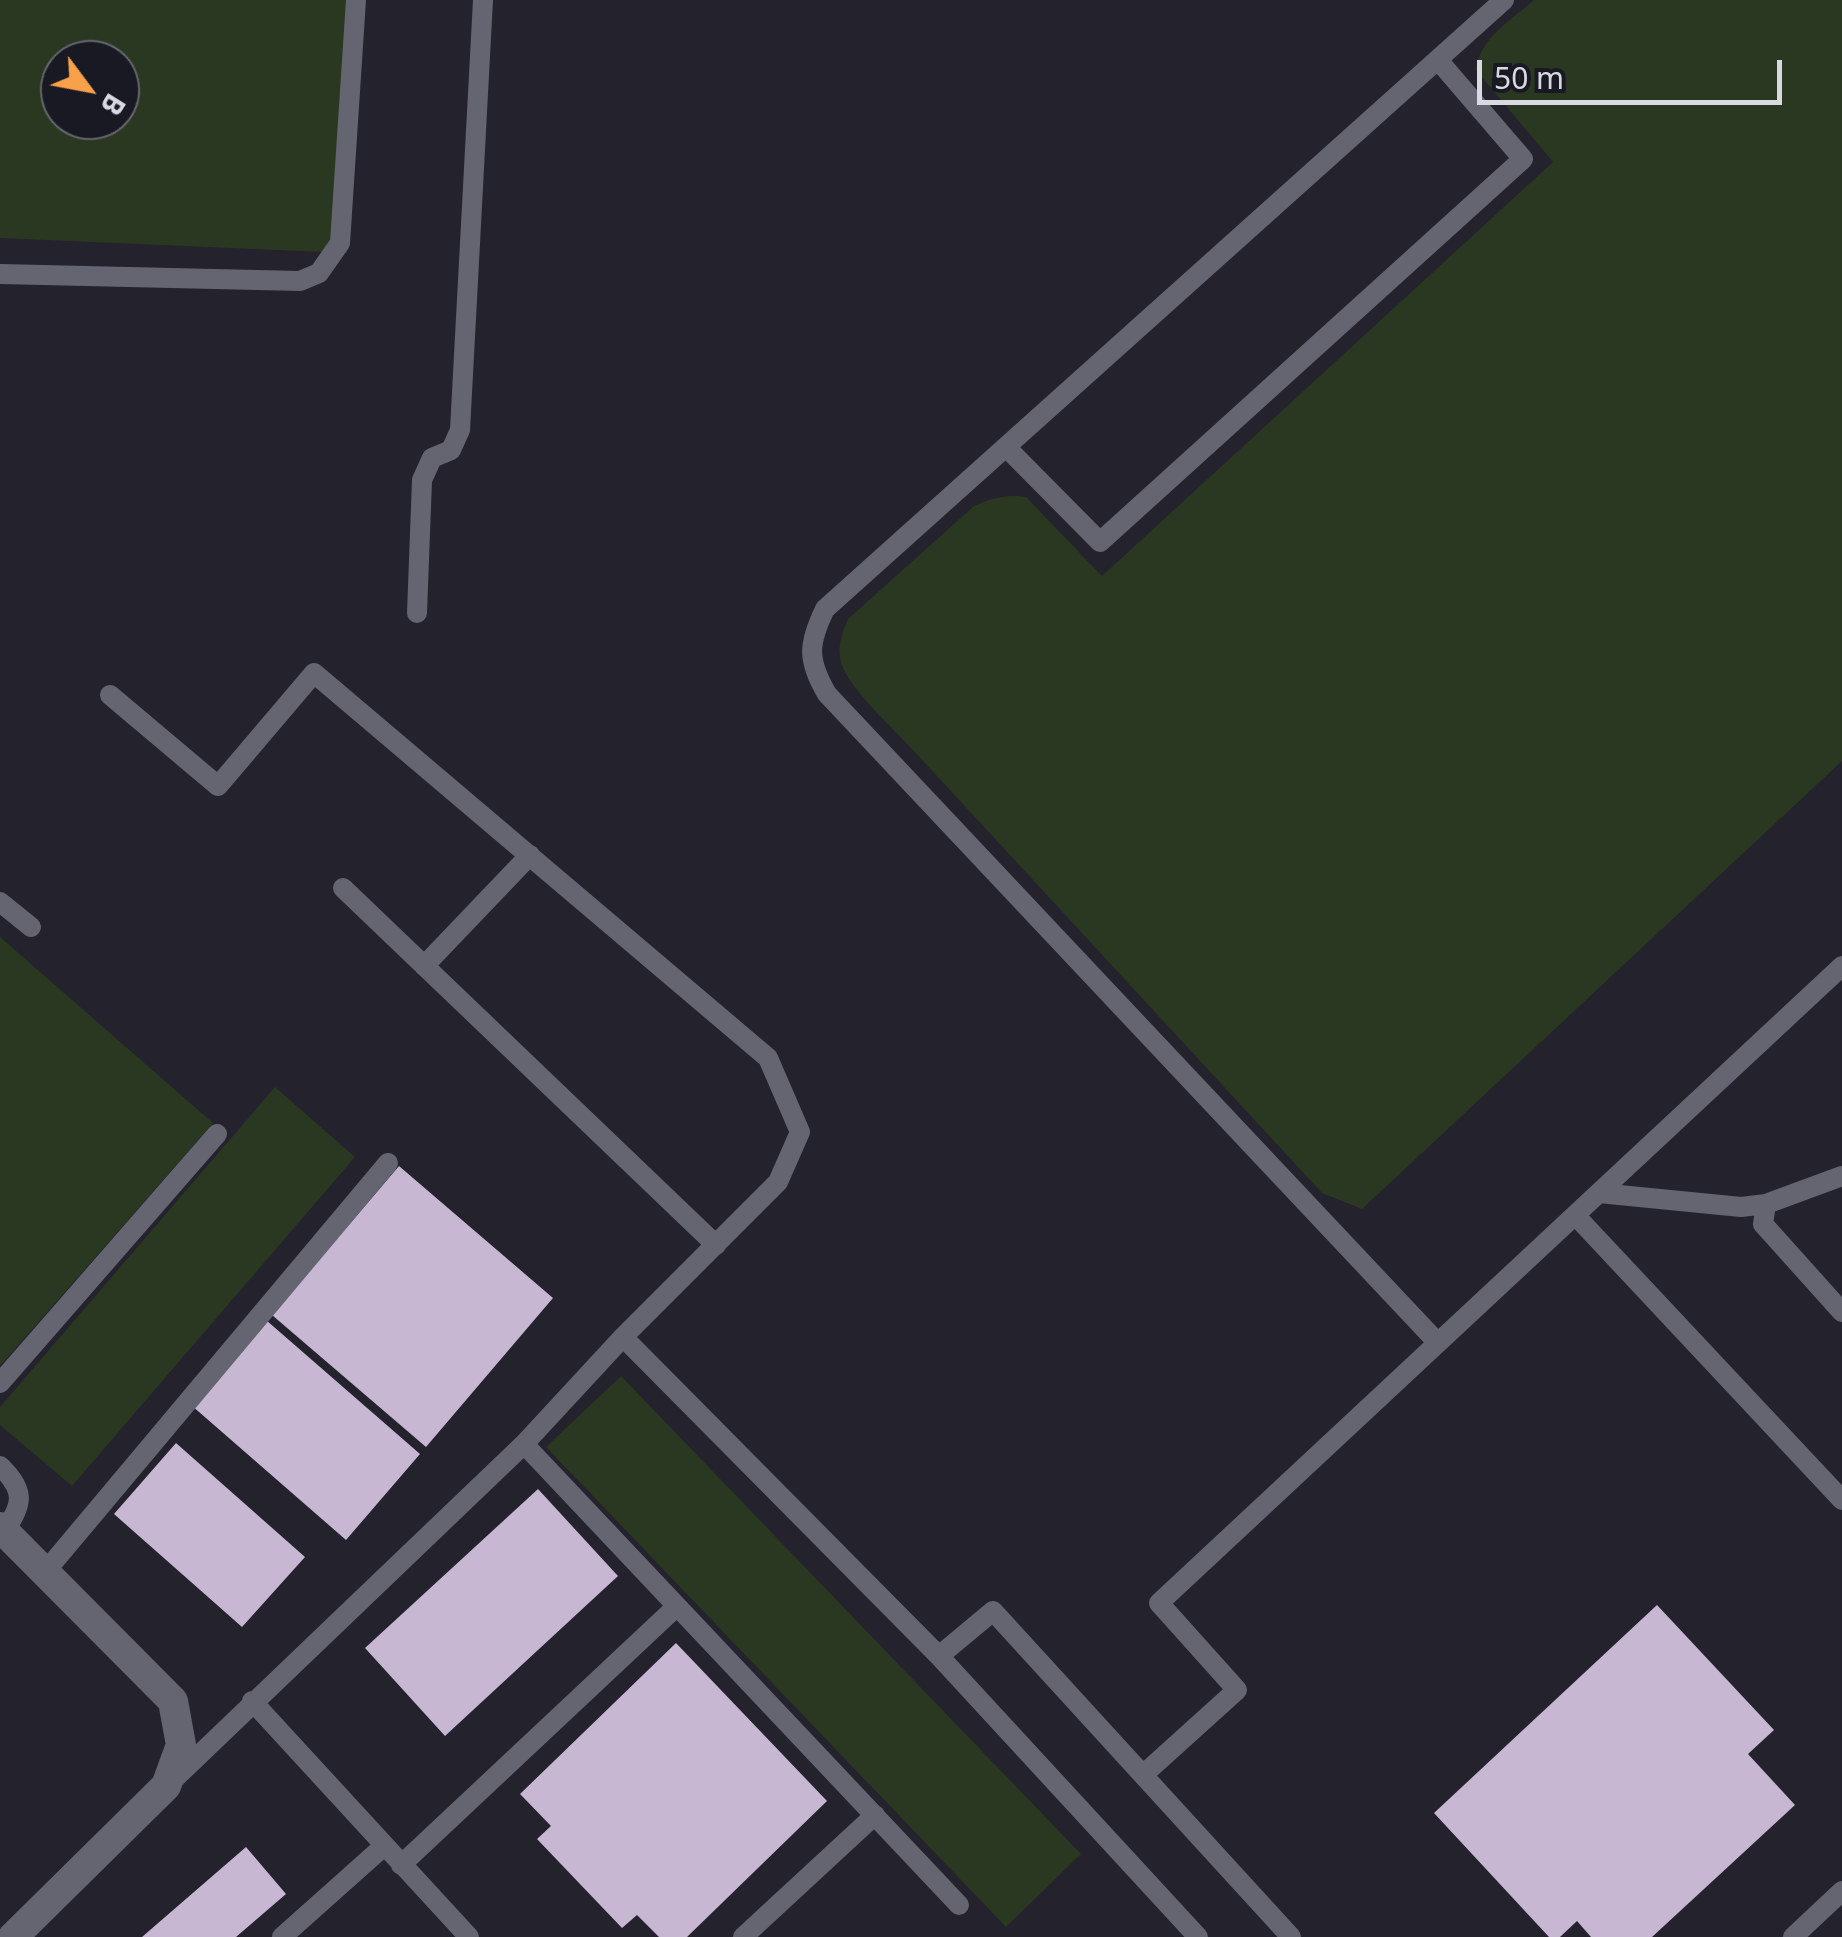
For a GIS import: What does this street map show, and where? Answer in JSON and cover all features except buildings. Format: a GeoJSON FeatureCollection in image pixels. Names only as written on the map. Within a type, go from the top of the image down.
{"type":"FeatureCollection","features":[{"type":"Feature","properties":{"kind":"street"},"geometry":{"type":"LineString","coordinates":[[2,1529],[173,1701],[182,1745],[166,1786],[13,1937]]}},
{"type":"Feature","properties":{"kind":"lane"},"geometry":{"type":"LineString","coordinates":[[0,274],[300,281],[319,273],[340,242],[356,0]]}},
{"type":"Feature","properties":{"kind":"lane"},"geometry":{"type":"LineString","coordinates":[[417,613],[422,480],[432,458],[451,450],[460,430],[483,0]]}},
{"type":"Feature","properties":{"kind":"lane"},"geometry":{"type":"LineString","coordinates":[[1438,1343],[826,694],[812,669],[812,635],[825,609],[1504,0]]}},
{"type":"Feature","properties":{"kind":"lane"},"geometry":{"type":"LineString","coordinates":[[1006,446],[1100,542],[1523,159],[1438,60]]}},
{"type":"Feature","properties":{"kind":"lane"},"geometry":{"type":"LineString","coordinates":[[110,695],[218,786],[314,673],[768,1058],[800,1132],[778,1182],[623,1337],[524,1444],[166,1786]]}},
{"type":"Feature","properties":{"kind":"lane"},"geometry":{"type":"LineString","coordinates":[[424,966],[530,855]]}},
{"type":"Feature","properties":{"kind":"lane"},"geometry":{"type":"LineString","coordinates":[[343,888],[716,1245]]}},
{"type":"Feature","properties":{"kind":"lane"},"geometry":{"type":"LineString","coordinates":[[0,902],[31,927]]}},
{"type":"Feature","properties":{"kind":"lane"},"geometry":{"type":"LineString","coordinates":[[1144,1774],[1237,1690],[1159,1604],[1842,966]]}},
{"type":"Feature","properties":{"kind":"lane"},"geometry":{"type":"LineString","coordinates":[[0,1383],[217,1134]]}},
{"type":"Feature","properties":{"kind":"lane"},"geometry":{"type":"LineString","coordinates":[[45,1572],[388,1163]]}},
{"type":"Feature","properties":{"kind":"lane"},"geometry":{"type":"LineString","coordinates":[[1600,1193],[1741,1208],[1766,1204],[1842,1176]]}},
{"type":"Feature","properties":{"kind":"lane"},"geometry":{"type":"LineString","coordinates":[[1766,1204],[1763,1224],[1842,1312]]}},
{"type":"Feature","properties":{"kind":"lane"},"geometry":{"type":"LineString","coordinates":[[1575,1215],[1842,1500]]}},
{"type":"Feature","properties":{"kind":"lane"},"geometry":{"type":"LineString","coordinates":[[623,1337],[939,1656],[1198,1937]]}},
{"type":"Feature","properties":{"kind":"lane"},"geometry":{"type":"LineString","coordinates":[[524,1444],[959,1906]]}},
{"type":"Feature","properties":{"kind":"lane"},"geometry":{"type":"LineString","coordinates":[[0,1466],[13,1478],[20,1494],[18,1514],[2,1529]]}},
{"type":"Feature","properties":{"kind":"lane"},"geometry":{"type":"LineString","coordinates":[[401,1865],[676,1607]]}},
{"type":"Feature","properties":{"kind":"lane"},"geometry":{"type":"LineString","coordinates":[[939,1656],[993,1611],[1291,1937]]}},
{"type":"Feature","properties":{"kind":"lane"},"geometry":{"type":"LineString","coordinates":[[252,1700],[469,1937]]}},
{"type":"Feature","properties":{"kind":"lane"},"geometry":{"type":"LineString","coordinates":[[743,1937],[875,1815]]}},
{"type":"Feature","properties":{"kind":"lane"},"geometry":{"type":"LineString","coordinates":[[282,1937],[384,1846]]}},
{"type":"Feature","properties":{"kind":"lane"},"geometry":{"type":"LineString","coordinates":[[1793,1937],[1842,1891]]}},
{"type":"Feature","properties":{"kind":"green space"},"geometry":{"type":"Polygon","coordinates":[[[0,0],[357,0],[347,253],[0,238],[0,0]]]}},
{"type":"Feature","properties":{"kind":"green space"},"geometry":{"type":"Polygon","coordinates":[[[1534,0],[1842,0],[1842,761],[1362,1209],[1322,1193],[870,705],[843,668],[840,642],[848,619],[974,506],[993,499],[1026,497],[1102,576],[1553,162],[1476,70],[1490,40],[1534,0]]]}},
{"type":"Feature","properties":{"kind":"green space"},"geometry":{"type":"Polygon","coordinates":[[[0,937],[213,1123],[0,1366],[0,937]]]}},
{"type":"Feature","properties":{"kind":"green space"},"geometry":{"type":"Polygon","coordinates":[[[275,1087],[355,1157],[72,1486],[0,1425],[0,1407],[275,1087]]]}},
{"type":"Feature","properties":{"kind":"green space"},"geometry":{"type":"Polygon","coordinates":[[[621,1376],[1081,1854],[1006,1927],[546,1447],[621,1376]]]}}]}
